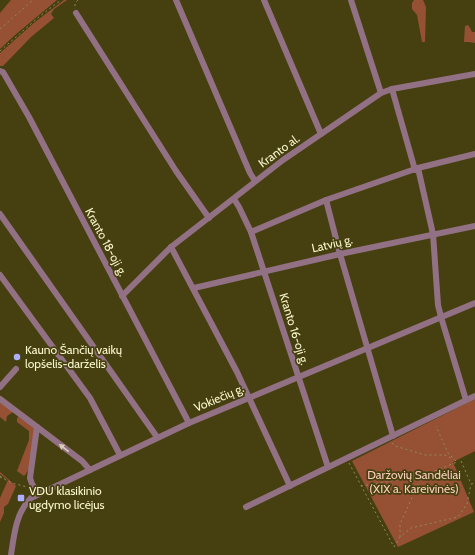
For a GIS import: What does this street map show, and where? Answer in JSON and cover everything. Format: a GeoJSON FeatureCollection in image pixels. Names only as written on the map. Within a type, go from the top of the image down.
{"type":"FeatureCollection","features":[{"type":"Feature","properties":{"kind":"street"},"geometry":{"type":"LineString","coordinates":[[176,0],[255,182]]}},
{"type":"Feature","properties":{"kind":"street"},"geometry":{"type":"LineString","coordinates":[[264,0],[322,134]]}},
{"type":"Feature","properties":{"kind":"street"},"geometry":{"type":"LineString","coordinates":[[351,0],[381,93]]}},
{"type":"Feature","properties":{"kind":"street"},"geometry":{"type":"LineString","coordinates":[[76,13],[176,171],[209,218]]}},
{"type":"Feature","properties":{"kind":"street","name":"Kranto 18-oji g."},"geometry":{"type":"LineString","coordinates":[[1,72],[29,117],[189,422]]}},
{"type":"Feature","properties":{"kind":"street","name":"Kranto al."},"geometry":{"type":"LineString","coordinates":[[122,296],[171,247],[283,160],[381,93],[392,88],[475,74]]}},
{"type":"Feature","properties":{"kind":"street"},"geometry":{"type":"LineString","coordinates":[[392,88],[416,169],[433,234],[438,305],[466,400]]}},
{"type":"Feature","properties":{"kind":"street"},"geometry":{"type":"LineString","coordinates":[[251,232],[326,200],[416,169],[475,154]]}},
{"type":"Feature","properties":{"kind":"street","name":"Kranto 16-oji g."},"geometry":{"type":"LineString","coordinates":[[234,199],[251,232],[328,468]]}},
{"type":"Feature","properties":{"kind":"street"},"geometry":{"type":"LineString","coordinates":[[326,200],[340,254],[368,348],[391,438]]}},
{"type":"Feature","properties":{"kind":"street"},"geometry":{"type":"LineString","coordinates":[[0,214],[157,437]]}},
{"type":"Feature","properties":{"kind":"street","name":"Latvių g."},"geometry":{"type":"LineString","coordinates":[[194,288],[340,254],[475,226]]}},
{"type":"Feature","properties":{"kind":"street"},"geometry":{"type":"LineString","coordinates":[[171,247],[194,288],[249,397],[290,486]]}},
{"type":"Feature","properties":{"kind":"street"},"geometry":{"type":"LineString","coordinates":[[0,274],[90,398],[120,455]]}},
{"type":"Feature","properties":{"kind":"street","name":"Vokiečių g."},"geometry":{"type":"LineString","coordinates":[[11,555],[20,514],[27,502],[37,492],[90,470],[189,422],[475,303]]}},
{"type":"Feature","properties":{"kind":"street"},"geometry":{"type":"LineString","coordinates":[[0,387],[16,369]]}},
{"type":"Feature","properties":{"kind":"street"},"geometry":{"type":"LineString","coordinates":[[246,507],[475,396]]}},
{"type":"Feature","properties":{"kind":"street"},"geometry":{"type":"LineString","coordinates":[[0,399],[82,461],[90,470]]}},
{"type":"Feature","properties":{"kind":"street"},"geometry":{"type":"LineString","coordinates":[[37,427],[30,478],[37,492]]}},
{"type":"Feature","properties":{"kind":"path"},"geometry":{"type":"LineString","coordinates":[[0,29],[33,0]]}},
{"type":"Feature","properties":{"kind":"path"},"geometry":{"type":"LineString","coordinates":[[0,51],[61,0]]}},
{"type":"Feature","properties":{"kind":"path"},"geometry":{"type":"LineString","coordinates":[[76,13],[75,3],[78,0]]}},
{"type":"Feature","properties":{"kind":"path"},"geometry":{"type":"LineString","coordinates":[[57,3],[60,6]]}},
{"type":"Feature","properties":{"kind":"path"},"geometry":{"type":"LineString","coordinates":[[361,486],[422,476],[457,462],[453,460],[448,453],[436,426]]}},
{"type":"Feature","properties":{"kind":"path"},"geometry":{"type":"LineString","coordinates":[[391,438],[395,446],[400,448],[425,455],[445,455],[453,460]]}},
{"type":"Feature","properties":{"kind":"path"},"geometry":{"type":"LineString","coordinates":[[347,459],[394,547],[400,537],[411,528],[458,517],[467,504],[471,484],[461,460]]}},
{"type":"Feature","properties":{"kind":"path"},"geometry":{"type":"LineString","coordinates":[[400,537],[400,524],[422,476]]}},
{"type":"Feature","properties":{"kind":"path"},"geometry":{"type":"LineString","coordinates":[[0,477],[37,492]]}},
{"type":"Feature","properties":{"kind":"path"},"geometry":{"type":"LineString","coordinates":[[471,484],[475,483]]}},
{"type":"Feature","properties":{"kind":"green space"},"geometry":{"type":"Polygon","coordinates":[[[11,0],[57,0],[0,49],[0,13],[11,0]]]}},
{"type":"Feature","properties":{"kind":"green space"},"geometry":{"type":"Polygon","coordinates":[[[64,0],[67,0],[54,9],[51,14],[54,18],[31,37],[3,66],[0,66],[0,53],[35,22],[64,0]]]}},
{"type":"Feature","properties":{"kind":"green space"},"geometry":{"type":"Polygon","coordinates":[[[414,0],[423,0],[426,7],[425,42],[422,42],[417,15],[412,9],[412,3],[414,0]]]}},
{"type":"Feature","properties":{"kind":"green space"},"geometry":{"type":"Polygon","coordinates":[[[468,25],[472,32],[475,32],[475,43],[464,42],[465,26],[468,25]]]}},
{"type":"Feature","properties":{"kind":"green space","name":"Daržovių Sandėliai (XIX a. Kareivinės)"},"geometry":{"type":"Polygon","coordinates":[[[475,399],[475,451],[453,462],[474,512],[398,547],[352,461],[475,399]]]}},
{"type":"Feature","properties":{"kind":"green space"},"geometry":{"type":"Polygon","coordinates":[[[0,403],[4,404],[13,412],[7,416],[6,422],[0,417],[0,403]]]}},
{"type":"Feature","properties":{"kind":"green space"},"geometry":{"type":"Polygon","coordinates":[[[19,417],[34,428],[34,446],[30,467],[24,476],[17,471],[29,440],[29,431],[17,422],[17,418],[19,417]]]}},
{"type":"Feature","properties":{"kind":"green space"},"geometry":{"type":"Polygon","coordinates":[[[0,472],[16,486],[8,504],[4,507],[4,513],[0,522],[0,498],[8,480],[0,474],[0,472]]]}},
{"type":"Feature","properties":{"kind":"place","name":"Kauno Šančių vaikų lopšelis-darželis"},"geometry":{"type":"Point","coordinates":[17,357]}},
{"type":"Feature","properties":{"kind":"place","name":"VDU klasikinio ugdymo licėjus"},"geometry":{"type":"Point","coordinates":[21,498]}}]}
